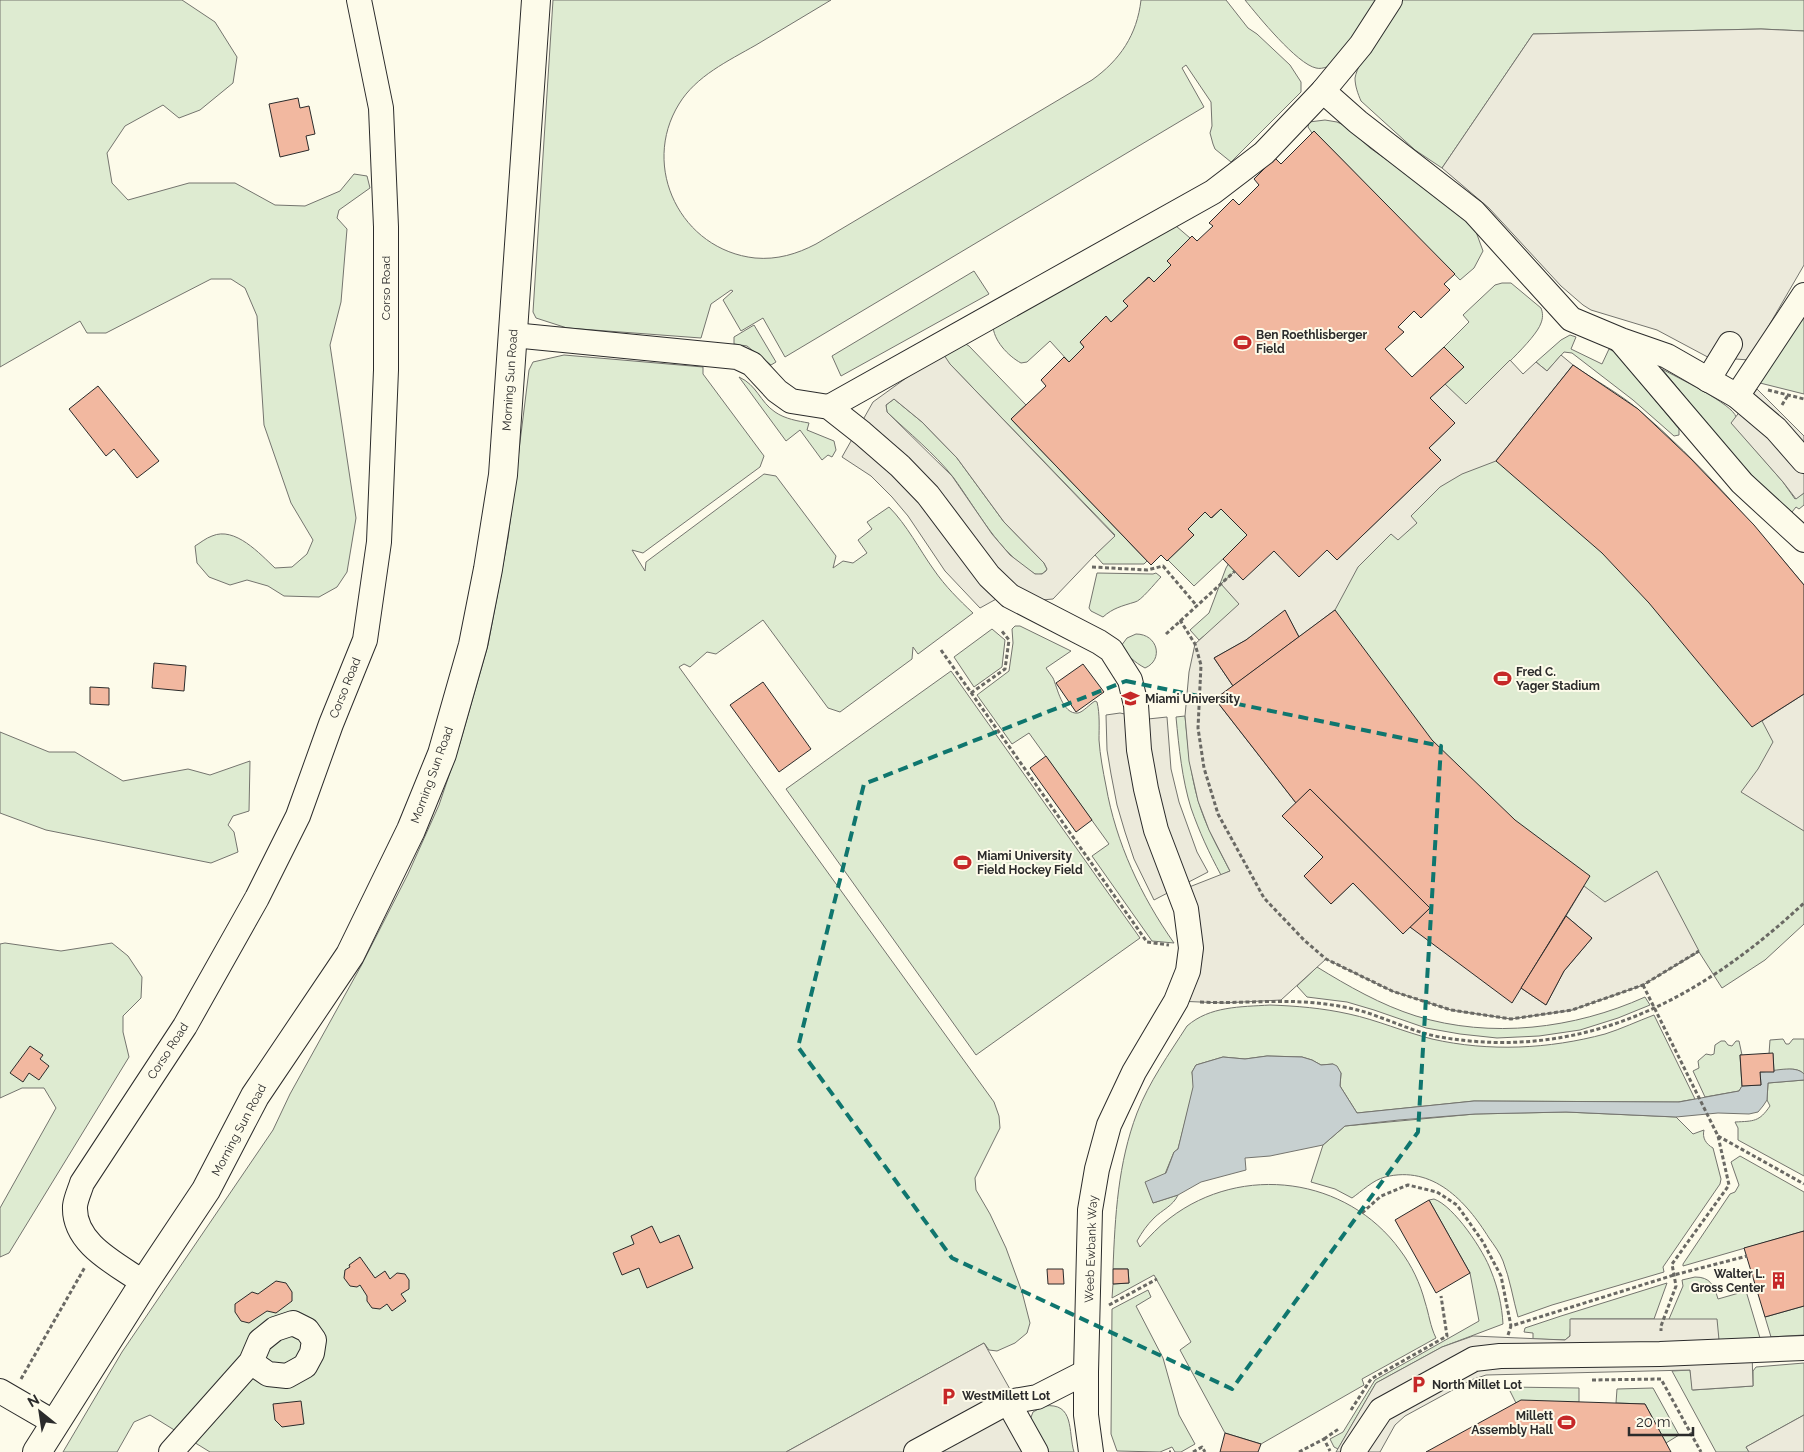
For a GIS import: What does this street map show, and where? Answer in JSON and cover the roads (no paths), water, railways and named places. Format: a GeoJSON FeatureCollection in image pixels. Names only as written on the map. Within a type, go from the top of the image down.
{"type":"FeatureCollection","features":[{"type":"Feature","properties":{"kind":"main road","name":"Morning Sun Road"},"geometry":{"type":"LineString","coordinates":[[37,1452],[144,1283],[206,1190],[255,1096],[350,955],[412,830],[442,754],[473,645],[488,569],[503,475],[536,0]]}},
{"type":"Feature","properties":{"kind":"street","name":"Corso Road"},"geometry":{"type":"LineString","coordinates":[[144,1283],[95,1249],[78,1227],[76,1205],[82,1183],[185,1026],[257,898],[298,816],[331,724],[365,640],[380,542],[386,370],[386,227],[381,108],[359,0]]}},
{"type":"Feature","properties":{"kind":"street"},"geometry":{"type":"LineString","coordinates":[[513,335],[737,357],[752,364],[776,391],[791,401],[829,407],[1214,192],[1264,153],[1323,91],[1360,45],[1390,0]]}},
{"type":"Feature","properties":{"kind":"street"},"geometry":{"type":"LineString","coordinates":[[1323,91],[1358,122],[1474,212],[1571,319],[1620,340],[1667,356],[1737,396],[1776,429],[1804,461]]}},
{"type":"Feature","properties":{"kind":"street"},"geometry":{"type":"LineString","coordinates":[[1737,396],[1804,296]]}},
{"type":"Feature","properties":{"kind":"street"},"geometry":{"type":"LineString","coordinates":[[1620,340],[1742,483],[1804,540]]}},
{"type":"Feature","properties":{"kind":"street"},"geometry":{"type":"LineString","coordinates":[[1708,380],[1730,344]]}},
{"type":"Feature","properties":{"kind":"street","name":"Weeb Ewbank Way"},"geometry":{"type":"LineString","coordinates":[[829,407],[900,466],[928,495],[989,576],[1010,596],[1100,642],[1111,650],[1130,680],[1136,705],[1139,750],[1146,789],[1156,830],[1186,909],[1190,948],[1186,1005],[1134,1072],[1109,1125],[1097,1169],[1090,1210],[1098,1312],[1086,1372],[1086,1415],[1091,1452]]}},
{"type":"Feature","properties":{"kind":"street"},"geometry":{"type":"LineString","coordinates":[[1353,1452],[1381,1410],[1474,1359],[1500,1356],[1660,1354],[1804,1348]]}},
{"type":"Feature","properties":{"kind":"street"},"geometry":{"type":"LineString","coordinates":[[171,1452],[251,1362]]}},
{"type":"Feature","properties":{"kind":"street"},"geometry":{"type":"LineString","coordinates":[[916,1452],[1008,1402],[1037,1397],[1086,1372]]}},
{"type":"Feature","properties":{"kind":"street"},"geometry":{"type":"LineString","coordinates":[[6,1394],[55,1423]]}},
{"type":"Feature","properties":{"kind":"street"},"geometry":{"type":"LineString","coordinates":[[1008,1402],[1036,1452]]}},
{"type":"Feature","properties":{"kind":"place","name":"Ben Roethlisberger Field"},"geometry":{"type":"Point","coordinates":[1242,342]}},
{"type":"Feature","properties":{"kind":"place","name":"Fred C. Yager Stadium"},"geometry":{"type":"Point","coordinates":[1502,679]}},
{"type":"Feature","properties":{"kind":"place","name":"Miami University"},"geometry":{"type":"Point","coordinates":[1131,699]}},
{"type":"Feature","properties":{"kind":"place","name":"Miami University Field Hockey Field"},"geometry":{"type":"Point","coordinates":[963,863]}},
{"type":"Feature","properties":{"kind":"place","name":"Walter L. Gross Center"},"geometry":{"type":"Point","coordinates":[1779,1281]}},
{"type":"Feature","properties":{"kind":"place","name":"North Millet Lot"},"geometry":{"type":"Point","coordinates":[1418,1385]}},
{"type":"Feature","properties":{"kind":"place","name":"WestMillett Lot"},"geometry":{"type":"Point","coordinates":[948,1396]}},
{"type":"Feature","properties":{"kind":"place","name":"Millett Assembly Hall"},"geometry":{"type":"Point","coordinates":[1567,1423]}}]}
